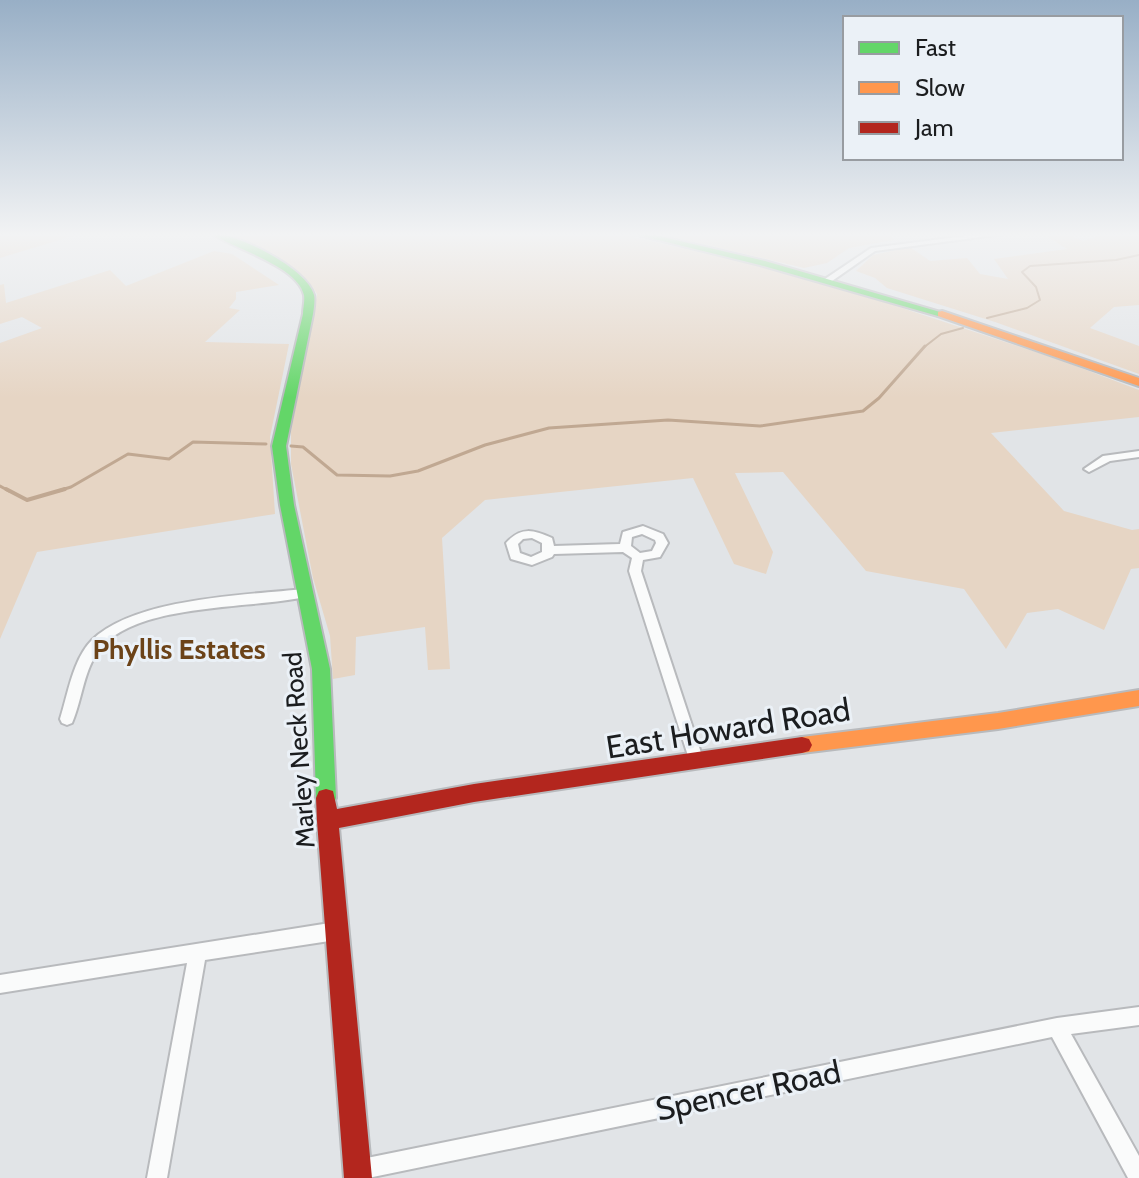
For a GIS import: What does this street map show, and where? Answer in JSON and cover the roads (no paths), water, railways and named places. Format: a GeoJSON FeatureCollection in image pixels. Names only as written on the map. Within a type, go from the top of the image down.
{"type":"FeatureCollection","features":[{"type":"Feature","properties":{"kind":"street","name":"Marley Neck Road"},"geometry":{"type":"LineString","coordinates":[[304,288],[309,294],[308,314],[279,446],[287,505],[321,669],[327,821],[358,1174]]}},
{"type":"Feature","properties":{"kind":"street"},"geometry":{"type":"LineString","coordinates":[[857,288],[945,314],[1139,382]]}},
{"type":"Feature","properties":{"kind":"street"},"geometry":{"type":"LineString","coordinates":[[1089,469],[1107,458],[1139,454]]}},
{"type":"Feature","properties":{"kind":"street"},"geometry":{"type":"LineString","coordinates":[[550,550],[625,548],[638,557],[656,554],[662,543],[652,532],[634,532],[627,535],[625,548]]}},
{"type":"Feature","properties":{"kind":"street"},"geometry":{"type":"LineString","coordinates":[[638,557],[635,571],[697,762]]}},
{"type":"Feature","properties":{"kind":"street"},"geometry":{"type":"LineString","coordinates":[[67,719],[88,658],[97,643],[112,630],[151,614],[305,593]]}},
{"type":"Feature","properties":{"kind":"street","name":"East Howard Road"},"geometry":{"type":"LineString","coordinates":[[327,821],[474,793],[857,736],[998,721],[1139,698]]}},
{"type":"Feature","properties":{"kind":"street"},"geometry":{"type":"LineString","coordinates":[[0,984],[336,931]]}},
{"type":"Feature","properties":{"kind":"street"},"geometry":{"type":"LineString","coordinates":[[157,1178],[198,953]]}},
{"type":"Feature","properties":{"kind":"street","name":"Spencer Road"},"geometry":{"type":"LineString","coordinates":[[358,1174],[1057,1027],[1139,1016]]}},
{"type":"Feature","properties":{"kind":"street"},"geometry":{"type":"LineString","coordinates":[[1057,1027],[1139,1177]]}},
{"type":"Feature","properties":{"kind":"waterway"},"geometry":{"type":"LineString","coordinates":[[987,318],[1027,308],[1040,300],[1036,288]]}},
{"type":"Feature","properties":{"kind":"waterway"},"geometry":{"type":"LineString","coordinates":[[924,347],[941,334],[963,328]]}},
{"type":"Feature","properties":{"kind":"waterway"},"geometry":{"type":"LineString","coordinates":[[291,446],[303,447],[337,475],[390,476],[418,471],[485,445],[549,428],[668,420],[760,426],[863,411],[879,398],[924,347]]}},
{"type":"Feature","properties":{"kind":"waterway"},"geometry":{"type":"LineString","coordinates":[[58,491],[71,487],[128,454],[169,459],[193,442],[266,444]]}},
{"type":"Feature","properties":{"kind":"waterway"},"geometry":{"type":"LineString","coordinates":[[0,486],[9,491]]}},
{"type":"Feature","properties":{"kind":"waterway"},"geometry":{"type":"LineString","coordinates":[[6,489],[27,500],[65,489]]}},
{"type":"Feature","properties":{"kind":"district","name":"Phyllis Estates"},"geometry":{"type":"Point","coordinates":[179,649]}}]}
